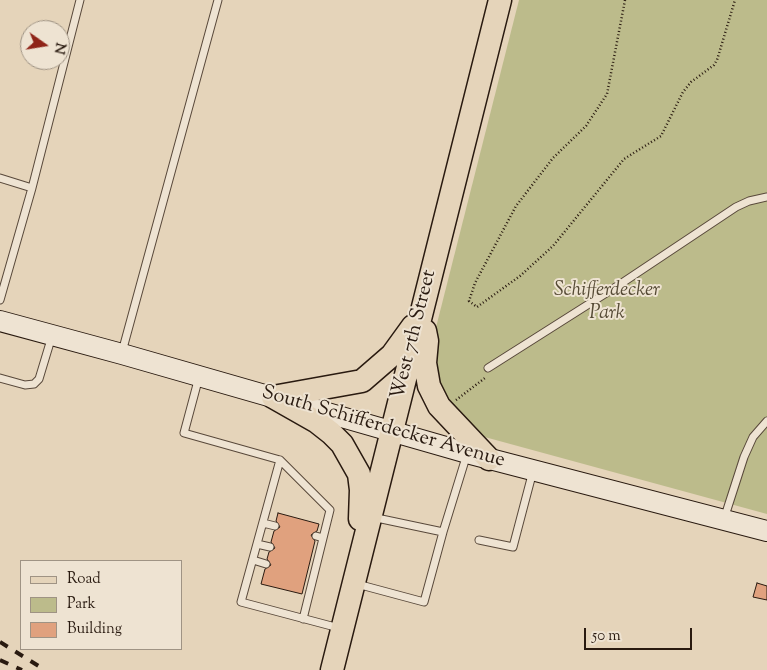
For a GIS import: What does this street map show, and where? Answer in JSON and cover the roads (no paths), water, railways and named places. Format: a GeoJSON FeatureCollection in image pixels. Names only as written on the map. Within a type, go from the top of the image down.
{"type":"FeatureCollection","features":[{"type":"Feature","properties":{"kind":"main road","name":"West 7th Street"},"geometry":{"type":"LineString","coordinates":[[332,670],[500,0]]}},
{"type":"Feature","properties":{"kind":"main road"},"geometry":{"type":"LineString","coordinates":[[273,397],[362,381],[375,372],[392,355],[420,315]]}},
{"type":"Feature","properties":{"kind":"main road"},"geometry":{"type":"LineString","coordinates":[[420,315],[427,341],[425,363],[428,386],[439,406],[489,459]]}},
{"type":"Feature","properties":{"kind":"main road","name":"South Schifferdecker Avenue"},"geometry":{"type":"LineString","coordinates":[[0,321],[273,397],[467,454],[767,531]]}},
{"type":"Feature","properties":{"kind":"main road"},"geometry":{"type":"LineString","coordinates":[[273,397],[331,433],[353,461],[359,474],[361,490],[359,527],[363,544]]}},
{"type":"Feature","properties":{"kind":"lane"},"geometry":{"type":"LineString","coordinates":[[0,300],[32,188],[80,0]]}},
{"type":"Feature","properties":{"kind":"lane"},"geometry":{"type":"LineString","coordinates":[[122,354],[218,0]]}},
{"type":"Feature","properties":{"kind":"lane"},"geometry":{"type":"LineString","coordinates":[[0,178],[32,188]]}},
{"type":"Feature","properties":{"kind":"lane"},"geometry":{"type":"LineString","coordinates":[[488,368],[622,283],[736,207],[749,201],[767,197]]}},
{"type":"Feature","properties":{"kind":"lane"},"geometry":{"type":"LineString","coordinates":[[0,378],[25,385],[34,384],[39,379],[53,335]]}},
{"type":"Feature","properties":{"kind":"lane"},"geometry":{"type":"LineString","coordinates":[[199,376],[184,433],[280,460],[330,510],[319,537],[303,619]]}},
{"type":"Feature","properties":{"kind":"lane"},"geometry":{"type":"LineString","coordinates":[[724,519],[744,457],[753,437],[767,421]]}},
{"type":"Feature","properties":{"kind":"lane"},"geometry":{"type":"LineString","coordinates":[[353,584],[424,602],[467,454]]}},
{"type":"Feature","properties":{"kind":"lane"},"geometry":{"type":"LineString","coordinates":[[280,460],[241,602],[342,629]]}},
{"type":"Feature","properties":{"kind":"lane"},"geometry":{"type":"LineString","coordinates":[[479,540],[513,547],[533,470]]}},
{"type":"Feature","properties":{"kind":"lane"},"geometry":{"type":"LineString","coordinates":[[370,517],[443,532]]}},
{"type":"Feature","properties":{"kind":"lane"},"geometry":{"type":"LineString","coordinates":[[263,523],[275,526]]}},
{"type":"Feature","properties":{"kind":"lane"},"geometry":{"type":"LineString","coordinates":[[257,544],[270,547]]}},
{"type":"Feature","properties":{"kind":"lane"},"geometry":{"type":"LineString","coordinates":[[253,560],[266,564]]}},
{"type":"Feature","properties":{"kind":"railway"},"geometry":{"type":"LineString","coordinates":[[0,642],[45,670]]}},
{"type":"Feature","properties":{"kind":"railway"},"geometry":{"type":"LineString","coordinates":[[0,660],[22,670]]}},
{"type":"Feature","properties":{"kind":"park label","name":"Schifferdecker Park"},"geometry":{"type":"Point","coordinates":[607,304]}}]}
